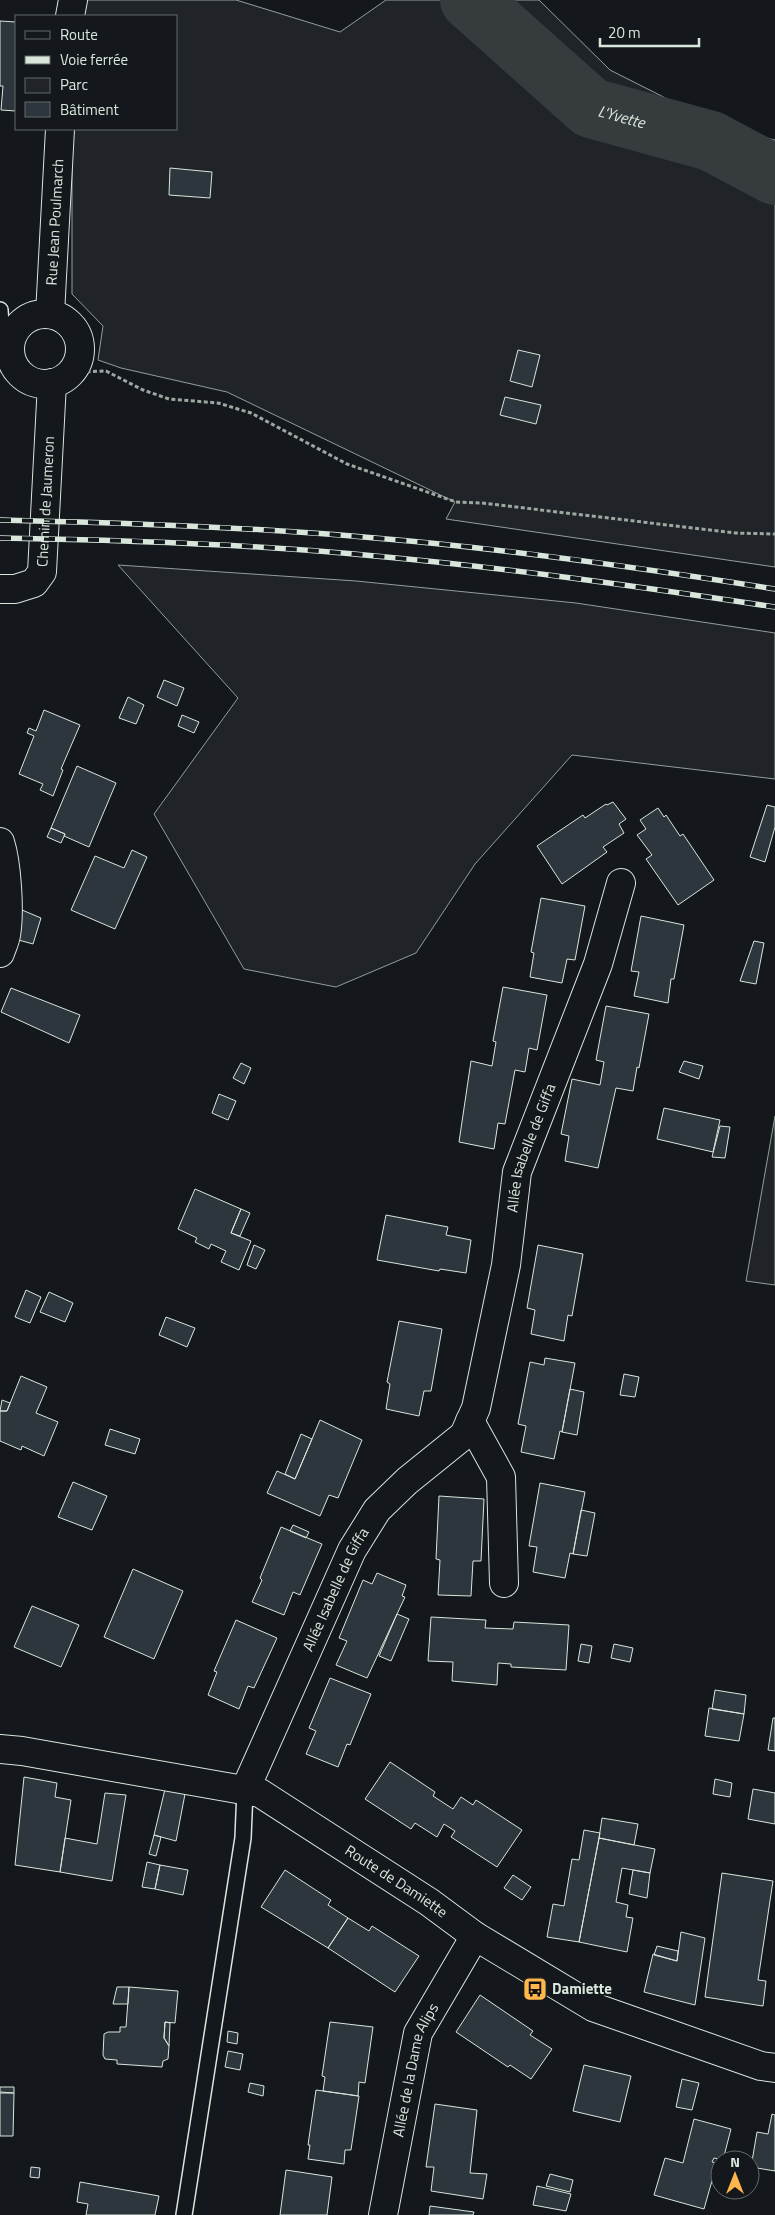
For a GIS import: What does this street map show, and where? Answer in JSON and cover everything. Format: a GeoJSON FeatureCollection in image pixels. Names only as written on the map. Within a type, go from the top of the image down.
{"type":"FeatureCollection","features":[{"type":"Feature","properties":{"kind":"street"},"geometry":{"type":"LineString","coordinates":[[70,15],[72,0]]}},
{"type":"Feature","properties":{"kind":"street","name":"Rue Jean Poulmarch"},"geometry":{"type":"LineString","coordinates":[[50,314],[60,130]]}},
{"type":"Feature","properties":{"kind":"street"},"geometry":{"type":"LineString","coordinates":[[39,314],[50,314],[60,317],[69,323],[80,342],[77,362],[62,378],[41,384],[22,376],[15,368],[11,359],[10,346],[13,335],[23,322],[39,314]]}},
{"type":"Feature","properties":{"kind":"street","name":"Chemin de Jaumeron"},"geometry":{"type":"LineString","coordinates":[[0,589],[15,590],[34,583],[42,572],[62,378]]}},
{"type":"Feature","properties":{"kind":"street"},"geometry":{"type":"LineString","coordinates":[[0,842],[3,853],[7,899],[6,934],[0,953]]}},
{"type":"Feature","properties":{"kind":"street","name":"Allée Isabelle de Giffa"},"geometry":{"type":"LineString","coordinates":[[245,1790],[352,1550],[377,1510],[407,1480],[464,1435],[476,1408],[506,1265],[516,1172],[598,964],[621,883]]}},
{"type":"Feature","properties":{"kind":"street"},"geometry":{"type":"LineString","coordinates":[[470,1421],[501,1477],[504,1583]]}},
{"type":"Feature","properties":{"kind":"street","name":"Route de Damiette"},"geometry":{"type":"LineString","coordinates":[[0,1749],[22,1751],[260,1793],[429,1902],[475,1936],[593,2007],[761,2066],[775,2068]]}},
{"type":"Feature","properties":{"kind":"street","name":"Allée de la Dame Alips"},"geometry":{"type":"LineString","coordinates":[[383,2215],[418,2033],[475,1936]]}},
{"type":"Feature","properties":{"kind":"lane"},"geometry":{"type":"LineString","coordinates":[[0,310],[2,324],[10,346]]}},
{"type":"Feature","properties":{"kind":"lane"},"geometry":{"type":"LineString","coordinates":[[184,2215],[243,1838],[245,1790]]}},
{"type":"Feature","properties":{"kind":"path"},"geometry":{"type":"LineString","coordinates":[[62,378],[106,371],[143,390],[168,399],[218,403],[251,413],[347,464],[456,502],[491,504],[735,533],[775,534]]}},
{"type":"Feature","properties":{"kind":"green space"},"geometry":{"type":"Polygon","coordinates":[[[71,0],[236,0],[340,32],[386,0],[539,0],[610,70],[725,128],[775,140],[775,567],[446,519],[455,502],[227,392],[121,368],[98,360],[103,326],[72,294],[72,130],[178,130],[178,15],[71,15],[71,0]]]}},
{"type":"Feature","properties":{"kind":"green space"},"geometry":{"type":"Polygon","coordinates":[[[118,565],[356,581],[576,603],[775,633],[775,779],[572,755],[475,864],[416,953],[336,987],[244,969],[154,814],[238,698],[118,565]]]}},
{"type":"Feature","properties":{"kind":"green space"},"geometry":{"type":"Polygon","coordinates":[[[775,1116],[775,1285],[746,1281],[775,1116]]]}},
{"type":"Feature","properties":{"kind":"building"},"geometry":{"type":"Polygon","coordinates":[[[0,21],[15,22],[15,111],[1,110],[3,86],[0,86],[0,21]]]}},
{"type":"Feature","properties":{"kind":"building"},"geometry":{"type":"Polygon","coordinates":[[[170,168],[212,172],[210,198],[169,195],[170,168]]]}},
{"type":"Feature","properties":{"kind":"building"},"geometry":{"type":"Polygon","coordinates":[[[518,350],[540,355],[532,387],[510,381],[518,350]]]}},
{"type":"Feature","properties":{"kind":"building"},"geometry":{"type":"Polygon","coordinates":[[[505,397],[541,405],[536,424],[500,415],[505,397]]]}},
{"type":"Feature","properties":{"kind":"building"},"geometry":{"type":"Polygon","coordinates":[[[164,680],[184,688],[177,706],[157,697],[164,680]]]}},
{"type":"Feature","properties":{"kind":"building"},"geometry":{"type":"Polygon","coordinates":[[[128,697],[144,705],[136,724],[119,718],[128,697]]]}},
{"type":"Feature","properties":{"kind":"building"},"geometry":{"type":"Polygon","coordinates":[[[44,710],[80,725],[61,769],[63,770],[53,796],[40,790],[43,784],[19,774],[34,736],[27,733],[29,728],[36,731],[44,710]]]}},
{"type":"Feature","properties":{"kind":"building"},"geometry":{"type":"Polygon","coordinates":[[[182,715],[199,722],[194,733],[178,726],[182,715]]]}},
{"type":"Feature","properties":{"kind":"building"},"geometry":{"type":"Polygon","coordinates":[[[77,766],[116,783],[89,847],[51,828],[77,766]]]}},
{"type":"Feature","properties":{"kind":"building"},"geometry":{"type":"Polygon","coordinates":[[[613,802],[626,819],[619,824],[624,833],[603,847],[607,852],[562,884],[537,846],[583,815],[585,818],[606,804],[613,802]]]}},
{"type":"Feature","properties":{"kind":"building"},"geometry":{"type":"Polygon","coordinates":[[[767,805],[775,807],[775,827],[765,862],[750,857],[767,805]]]}},
{"type":"Feature","properties":{"kind":"building"},"geometry":{"type":"Polygon","coordinates":[[[658,808],[664,817],[666,815],[680,836],[683,834],[714,880],[678,905],[646,859],[652,855],[637,835],[646,829],[640,820],[658,808]]]}},
{"type":"Feature","properties":{"kind":"building"},"geometry":{"type":"Polygon","coordinates":[[[51,828],[65,834],[61,843],[47,837],[51,828]]]}},
{"type":"Feature","properties":{"kind":"building"},"geometry":{"type":"Polygon","coordinates":[[[132,850],[147,857],[115,929],[71,910],[95,856],[124,868],[132,850]]]}},
{"type":"Feature","properties":{"kind":"building"},"geometry":{"type":"Polygon","coordinates":[[[541,898],[585,906],[575,960],[567,959],[562,983],[530,977],[534,953],[531,952],[541,898]]]}},
{"type":"Feature","properties":{"kind":"building"},"geometry":{"type":"Polygon","coordinates":[[[22,910],[41,918],[33,944],[15,939],[22,910]]]}},
{"type":"Feature","properties":{"kind":"building"},"geometry":{"type":"Polygon","coordinates":[[[641,916],[684,925],[674,979],[671,979],[668,1003],[634,996],[639,972],[631,971],[641,916]]]}},
{"type":"Feature","properties":{"kind":"building"},"geometry":{"type":"Polygon","coordinates":[[[754,941],[764,943],[756,984],[740,981],[754,941]]]}},
{"type":"Feature","properties":{"kind":"building"},"geometry":{"type":"Polygon","coordinates":[[[503,987],[547,995],[537,1050],[529,1048],[525,1072],[515,1070],[505,1124],[498,1123],[494,1149],[459,1142],[471,1061],[492,1066],[496,1042],[493,1041],[503,987]]]}},
{"type":"Feature","properties":{"kind":"building"},"geometry":{"type":"Polygon","coordinates":[[[11,988],[80,1015],[69,1043],[1,1012],[11,988]]]}},
{"type":"Feature","properties":{"kind":"building"},"geometry":{"type":"Polygon","coordinates":[[[606,1006],[649,1014],[633,1091],[616,1088],[598,1168],[565,1161],[569,1136],[561,1134],[572,1079],[600,1085],[604,1062],[596,1060],[606,1006]]]}},
{"type":"Feature","properties":{"kind":"building"},"geometry":{"type":"Polygon","coordinates":[[[684,1061],[703,1066],[699,1079],[679,1072],[684,1061]]]}},
{"type":"Feature","properties":{"kind":"building"},"geometry":{"type":"Polygon","coordinates":[[[241,1063],[251,1068],[244,1084],[233,1078],[241,1063]]]}},
{"type":"Feature","properties":{"kind":"building"},"geometry":{"type":"Polygon","coordinates":[[[219,1094],[236,1101],[228,1120],[212,1113],[219,1094]]]}},
{"type":"Feature","properties":{"kind":"building"},"geometry":{"type":"Polygon","coordinates":[[[664,1108],[720,1120],[713,1152],[657,1139],[664,1108]]]}},
{"type":"Feature","properties":{"kind":"building"},"geometry":{"type":"Polygon","coordinates":[[[720,1126],[730,1127],[725,1158],[712,1157],[720,1126]]]}},
{"type":"Feature","properties":{"kind":"building"},"geometry":{"type":"Polygon","coordinates":[[[195,1189],[241,1209],[231,1233],[251,1241],[239,1270],[221,1262],[226,1251],[211,1244],[209,1249],[195,1242],[197,1238],[178,1229],[195,1189]]]}},
{"type":"Feature","properties":{"kind":"building"},"geometry":{"type":"Polygon","coordinates":[[[241,1209],[250,1213],[240,1236],[231,1233],[241,1209]]]}},
{"type":"Feature","properties":{"kind":"building"},"geometry":{"type":"Polygon","coordinates":[[[386,1215],[448,1227],[446,1235],[471,1240],[466,1273],[440,1269],[439,1271],[377,1260],[386,1215]]]}},
{"type":"Feature","properties":{"kind":"building"},"geometry":{"type":"Polygon","coordinates":[[[254,1245],[265,1250],[256,1269],[247,1265],[254,1245]]]}},
{"type":"Feature","properties":{"kind":"building"},"geometry":{"type":"Polygon","coordinates":[[[538,1245],[583,1254],[572,1316],[568,1315],[564,1341],[531,1334],[535,1310],[527,1308],[538,1245]]]}},
{"type":"Feature","properties":{"kind":"building"},"geometry":{"type":"Polygon","coordinates":[[[26,1290],[41,1297],[30,1323],[15,1317],[26,1290]]]}},
{"type":"Feature","properties":{"kind":"building"},"geometry":{"type":"Polygon","coordinates":[[[49,1292],[73,1303],[65,1322],[40,1312],[49,1292]]]}},
{"type":"Feature","properties":{"kind":"building"},"geometry":{"type":"Polygon","coordinates":[[[166,1317],[195,1328],[187,1347],[159,1335],[166,1317]]]}},
{"type":"Feature","properties":{"kind":"building"},"geometry":{"type":"Polygon","coordinates":[[[399,1321],[442,1329],[431,1391],[424,1391],[419,1416],[386,1409],[390,1384],[387,1382],[399,1321]]]}},
{"type":"Feature","properties":{"kind":"building"},"geometry":{"type":"Polygon","coordinates":[[[545,1358],[575,1363],[562,1432],[560,1431],[554,1459],[521,1452],[526,1426],[518,1424],[530,1362],[544,1365],[545,1358]]]}},
{"type":"Feature","properties":{"kind":"building"},"geometry":{"type":"Polygon","coordinates":[[[624,1374],[639,1377],[635,1397],[620,1395],[624,1374]]]}},
{"type":"Feature","properties":{"kind":"building"},"geometry":{"type":"Polygon","coordinates":[[[21,1376],[47,1387],[36,1413],[58,1422],[44,1456],[22,1446],[21,1450],[0,1441],[0,1411],[7,1411],[21,1376]]]}},
{"type":"Feature","properties":{"kind":"building"},"geometry":{"type":"Polygon","coordinates":[[[570,1389],[584,1392],[577,1435],[562,1432],[570,1389]]]}},
{"type":"Feature","properties":{"kind":"building"},"geometry":{"type":"Polygon","coordinates":[[[2,1400],[10,1403],[7,1411],[0,1411],[2,1400]]]}},
{"type":"Feature","properties":{"kind":"building"},"geometry":{"type":"Polygon","coordinates":[[[320,1420],[362,1440],[338,1498],[329,1495],[320,1516],[267,1493],[277,1471],[295,1479],[320,1420]]]}},
{"type":"Feature","properties":{"kind":"building"},"geometry":{"type":"Polygon","coordinates":[[[110,1429],[140,1439],[135,1454],[105,1445],[110,1429]]]}},
{"type":"Feature","properties":{"kind":"building"},"geometry":{"type":"Polygon","coordinates":[[[301,1434],[312,1439],[295,1479],[285,1474],[301,1434]]]}},
{"type":"Feature","properties":{"kind":"building"},"geometry":{"type":"Polygon","coordinates":[[[73,1482],[107,1496],[92,1530],[58,1517],[73,1482]]]}},
{"type":"Feature","properties":{"kind":"building"},"geometry":{"type":"Polygon","coordinates":[[[540,1483],[585,1492],[573,1554],[570,1553],[565,1578],[533,1572],[537,1547],[529,1546],[540,1483]]]}},
{"type":"Feature","properties":{"kind":"building"},"geometry":{"type":"Polygon","coordinates":[[[439,1496],[484,1499],[481,1561],[473,1561],[471,1596],[438,1595],[440,1560],[436,1559],[439,1496]]]}},
{"type":"Feature","properties":{"kind":"building"},"geometry":{"type":"Polygon","coordinates":[[[581,1510],[595,1513],[587,1556],[573,1554],[581,1510]]]}},
{"type":"Feature","properties":{"kind":"building"},"geometry":{"type":"Polygon","coordinates":[[[293,1525],[309,1532],[306,1538],[290,1531],[293,1525]]]}},
{"type":"Feature","properties":{"kind":"building"},"geometry":{"type":"Polygon","coordinates":[[[281,1527],[322,1544],[300,1595],[293,1592],[284,1615],[252,1602],[281,1527]]]}},
{"type":"Feature","properties":{"kind":"building"},"geometry":{"type":"Polygon","coordinates":[[[133,1569],[183,1591],[154,1659],[104,1637],[133,1569]]]}},
{"type":"Feature","properties":{"kind":"building"},"geometry":{"type":"Polygon","coordinates":[[[377,1573],[406,1585],[402,1596],[405,1597],[367,1678],[336,1665],[347,1641],[339,1638],[363,1580],[372,1584],[377,1573]]]}},
{"type":"Feature","properties":{"kind":"building"},"geometry":{"type":"Polygon","coordinates":[[[32,1606],[79,1625],[61,1667],[14,1647],[32,1606]]]}},
{"type":"Feature","properties":{"kind":"building"},"geometry":{"type":"Polygon","coordinates":[[[397,1614],[409,1619],[391,1661],[379,1656],[397,1614]]]}},
{"type":"Feature","properties":{"kind":"building"},"geometry":{"type":"Polygon","coordinates":[[[431,1617],[486,1620],[485,1628],[513,1629],[514,1622],[569,1625],[566,1670],[511,1667],[511,1664],[498,1663],[497,1685],[452,1681],[453,1662],[428,1661],[431,1617]]]}},
{"type":"Feature","properties":{"kind":"building"},"geometry":{"type":"Polygon","coordinates":[[[236,1620],[277,1638],[254,1688],[248,1686],[239,1709],[208,1695],[217,1672],[214,1671],[236,1620]]]}},
{"type":"Feature","properties":{"kind":"building"},"geometry":{"type":"Polygon","coordinates":[[[581,1644],[592,1646],[589,1663],[578,1661],[581,1644]]]}},
{"type":"Feature","properties":{"kind":"building"},"geometry":{"type":"Polygon","coordinates":[[[614,1644],[633,1648],[630,1662],[611,1658],[614,1644]]]}},
{"type":"Feature","properties":{"kind":"building"},"geometry":{"type":"Polygon","coordinates":[[[330,1678],[371,1694],[350,1745],[347,1744],[338,1767],[306,1754],[316,1731],[309,1728],[330,1678]]]}},
{"type":"Feature","properties":{"kind":"building"},"geometry":{"type":"Polygon","coordinates":[[[715,1690],[746,1695],[744,1714],[712,1709],[715,1690]]]}},
{"type":"Feature","properties":{"kind":"building"},"geometry":{"type":"Polygon","coordinates":[[[709,1708],[744,1714],[739,1741],[705,1736],[709,1708]]]}},
{"type":"Feature","properties":{"kind":"building"},"geometry":{"type":"Polygon","coordinates":[[[773,1718],[775,1718],[775,1751],[768,1750],[773,1718]]]}},
{"type":"Feature","properties":{"kind":"building"},"geometry":{"type":"Polygon","coordinates":[[[390,1762],[435,1792],[433,1796],[453,1809],[461,1797],[473,1805],[476,1800],[522,1830],[497,1867],[451,1837],[455,1831],[444,1824],[437,1837],[415,1823],[411,1829],[365,1799],[390,1762]]]}},
{"type":"Feature","properties":{"kind":"building"},"geometry":{"type":"Polygon","coordinates":[[[24,1777],[57,1783],[55,1797],[71,1800],[60,1872],[15,1865],[24,1777]]]}},
{"type":"Feature","properties":{"kind":"building"},"geometry":{"type":"Polygon","coordinates":[[[715,1779],[732,1783],[730,1797],[713,1794],[715,1779]]]}},
{"type":"Feature","properties":{"kind":"building"},"geometry":{"type":"Polygon","coordinates":[[[165,1789],[185,1794],[176,1841],[154,1835],[165,1789]]]}},
{"type":"Feature","properties":{"kind":"building"},"geometry":{"type":"Polygon","coordinates":[[[753,1789],[775,1793],[775,1824],[748,1819],[753,1789]]]}},
{"type":"Feature","properties":{"kind":"building"},"geometry":{"type":"Polygon","coordinates":[[[105,1793],[126,1795],[112,1881],[60,1872],[65,1838],[97,1844],[105,1793]]]}},
{"type":"Feature","properties":{"kind":"building"},"geometry":{"type":"Polygon","coordinates":[[[602,1818],[638,1824],[634,1845],[599,1838],[602,1818]]]}},
{"type":"Feature","properties":{"kind":"building"},"geometry":{"type":"Polygon","coordinates":[[[584,1830],[600,1833],[579,1942],[547,1937],[553,1904],[564,1906],[572,1859],[579,1860],[584,1830]]]}},
{"type":"Feature","properties":{"kind":"building"},"geometry":{"type":"Polygon","coordinates":[[[154,1835],[161,1837],[156,1856],[149,1854],[154,1835]]]}},
{"type":"Feature","properties":{"kind":"building"},"geometry":{"type":"Polygon","coordinates":[[[599,1838],[655,1849],[650,1873],[622,1868],[616,1902],[628,1905],[626,1917],[633,1918],[627,1952],[579,1942],[599,1838]]]}},
{"type":"Feature","properties":{"kind":"building"},"geometry":{"type":"Polygon","coordinates":[[[147,1862],[160,1865],[155,1889],[142,1887],[147,1862]]]}},
{"type":"Feature","properties":{"kind":"building"},"geometry":{"type":"Polygon","coordinates":[[[160,1865],[188,1870],[183,1895],[155,1889],[160,1865]]]}},
{"type":"Feature","properties":{"kind":"building"},"geometry":{"type":"Polygon","coordinates":[[[285,1870],[331,1900],[328,1905],[348,1918],[328,1948],[261,1907],[285,1870]]]}},
{"type":"Feature","properties":{"kind":"building"},"geometry":{"type":"Polygon","coordinates":[[[633,1870],[650,1873],[647,1898],[629,1894],[633,1870]]]}},
{"type":"Feature","properties":{"kind":"building"},"geometry":{"type":"Polygon","coordinates":[[[722,1873],[773,1881],[758,1980],[766,1981],[763,2006],[705,1997],[722,1873]]]}},
{"type":"Feature","properties":{"kind":"building"},"geometry":{"type":"Polygon","coordinates":[[[513,1875],[531,1887],[522,1900],[504,1888],[513,1875]]]}},
{"type":"Feature","properties":{"kind":"building"},"geometry":{"type":"Polygon","coordinates":[[[348,1918],[369,1931],[372,1926],[419,1956],[395,1992],[328,1948],[348,1918]]]}},
{"type":"Feature","properties":{"kind":"building"},"geometry":{"type":"Polygon","coordinates":[[[681,1932],[705,1938],[695,2005],[644,1992],[653,1954],[677,1961],[681,1932]]]}},
{"type":"Feature","properties":{"kind":"building"},"geometry":{"type":"Polygon","coordinates":[[[657,1946],[678,1951],[677,1961],[654,1955],[657,1946]]]}},
{"type":"Feature","properties":{"kind":"building"},"geometry":{"type":"Polygon","coordinates":[[[117,1987],[129,1987],[128,2004],[113,2004],[117,1987]]]}},
{"type":"Feature","properties":{"kind":"building"},"geometry":{"type":"Polygon","coordinates":[[[129,1987],[178,1991],[175,2023],[165,2022],[164,2038],[169,2046],[168,2059],[163,2061],[162,2067],[117,2064],[117,2060],[105,2059],[103,2055],[104,2034],[120,2032],[120,2027],[126,2027],[129,1987]]]}},
{"type":"Feature","properties":{"kind":"building"},"geometry":{"type":"Polygon","coordinates":[[[480,1995],[533,2031],[530,2035],[552,2049],[531,2079],[510,2065],[508,2067],[456,2032],[480,1995]]]}},
{"type":"Feature","properties":{"kind":"building"},"geometry":{"type":"Polygon","coordinates":[[[165,2022],[170,2023],[169,2046],[164,2038],[165,2022]]]}},
{"type":"Feature","properties":{"kind":"building"},"geometry":{"type":"Polygon","coordinates":[[[330,2022],[373,2027],[365,2083],[359,2082],[358,2096],[323,2091],[325,2077],[322,2076],[330,2022]]]}},
{"type":"Feature","properties":{"kind":"building"},"geometry":{"type":"Polygon","coordinates":[[[228,2031],[238,2033],[237,2044],[227,2042],[228,2031]]]}},
{"type":"Feature","properties":{"kind":"building"},"geometry":{"type":"Polygon","coordinates":[[[228,2051],[243,2054],[240,2070],[225,2067],[228,2051]]]}},
{"type":"Feature","properties":{"kind":"building"},"geometry":{"type":"Polygon","coordinates":[[[584,2065],[631,2076],[620,2122],[573,2111],[584,2065]]]}},
{"type":"Feature","properties":{"kind":"building"},"geometry":{"type":"Polygon","coordinates":[[[682,2079],[699,2083],[692,2110],[676,2107],[682,2079]]]}},
{"type":"Feature","properties":{"kind":"building"},"geometry":{"type":"Polygon","coordinates":[[[250,2083],[264,2086],[263,2096],[248,2092],[250,2083]]]}},
{"type":"Feature","properties":{"kind":"building"},"geometry":{"type":"Polygon","coordinates":[[[0,2087],[14,2087],[14,2093],[0,2092],[0,2087]]]}},
{"type":"Feature","properties":{"kind":"building"},"geometry":{"type":"Polygon","coordinates":[[[316,2090],[359,2096],[351,2150],[345,2150],[344,2164],[308,2159],[310,2145],[308,2145],[316,2090]]]}},
{"type":"Feature","properties":{"kind":"building"},"geometry":{"type":"Polygon","coordinates":[[[0,2093],[14,2093],[13,2136],[0,2136],[0,2093]]]}},
{"type":"Feature","properties":{"kind":"building"},"geometry":{"type":"Polygon","coordinates":[[[435,2104],[477,2110],[470,2173],[487,2174],[483,2199],[431,2191],[434,2167],[426,2167],[435,2104]]]}},
{"type":"Feature","properties":{"kind":"building"},"geometry":{"type":"Polygon","coordinates":[[[772,2114],[775,2115],[775,2171],[760,2168],[760,2150],[754,2150],[757,2132],[768,2134],[772,2114]]]}},
{"type":"Feature","properties":{"kind":"building"},"geometry":{"type":"Polygon","coordinates":[[[694,2119],[731,2129],[726,2150],[710,2150],[710,2188],[704,2209],[654,2195],[665,2158],[683,2163],[694,2119]]]}},
{"type":"Feature","properties":{"kind":"building"},"geometry":{"type":"Polygon","coordinates":[[[31,2167],[40,2168],[39,2178],[30,2177],[31,2167]]]}},
{"type":"Feature","properties":{"kind":"building"},"geometry":{"type":"Polygon","coordinates":[[[286,2170],[332,2177],[327,2215],[280,2215],[286,2170]]]}},
{"type":"Feature","properties":{"kind":"building"},"geometry":{"type":"Polygon","coordinates":[[[550,2174],[573,2180],[570,2192],[546,2186],[550,2174]]]}},
{"type":"Feature","properties":{"kind":"building"},"geometry":{"type":"Polygon","coordinates":[[[80,2182],[159,2196],[155,2215],[86,2215],[88,2204],[77,2202],[80,2182]]]}},
{"type":"Feature","properties":{"kind":"building"},"geometry":{"type":"Polygon","coordinates":[[[537,2186],[571,2194],[566,2211],[533,2205],[537,2186]]]}},
{"type":"Feature","properties":{"kind":"building"},"geometry":{"type":"Polygon","coordinates":[[[430,2206],[474,2212],[473,2215],[429,2215],[430,2206]]]}},
{"type":"Feature","properties":{"kind":"waterway","name":"L'Yvette"},"geometry":{"type":"LineString","coordinates":[[470,0],[591,108],[711,141],[775,175]]}},
{"type":"Feature","properties":{"kind":"railway"},"geometry":{"type":"LineString","coordinates":[[0,520],[188,526],[375,538],[575,560],[775,589]]}},
{"type":"Feature","properties":{"kind":"railway"},"geometry":{"type":"LineString","coordinates":[[0,538],[188,543],[282,548],[375,556],[575,578],[775,607]]}},
{"type":"Feature","properties":{"kind":"place","name":"Damiette"},"geometry":{"type":"Point","coordinates":[535,1989]}}]}
